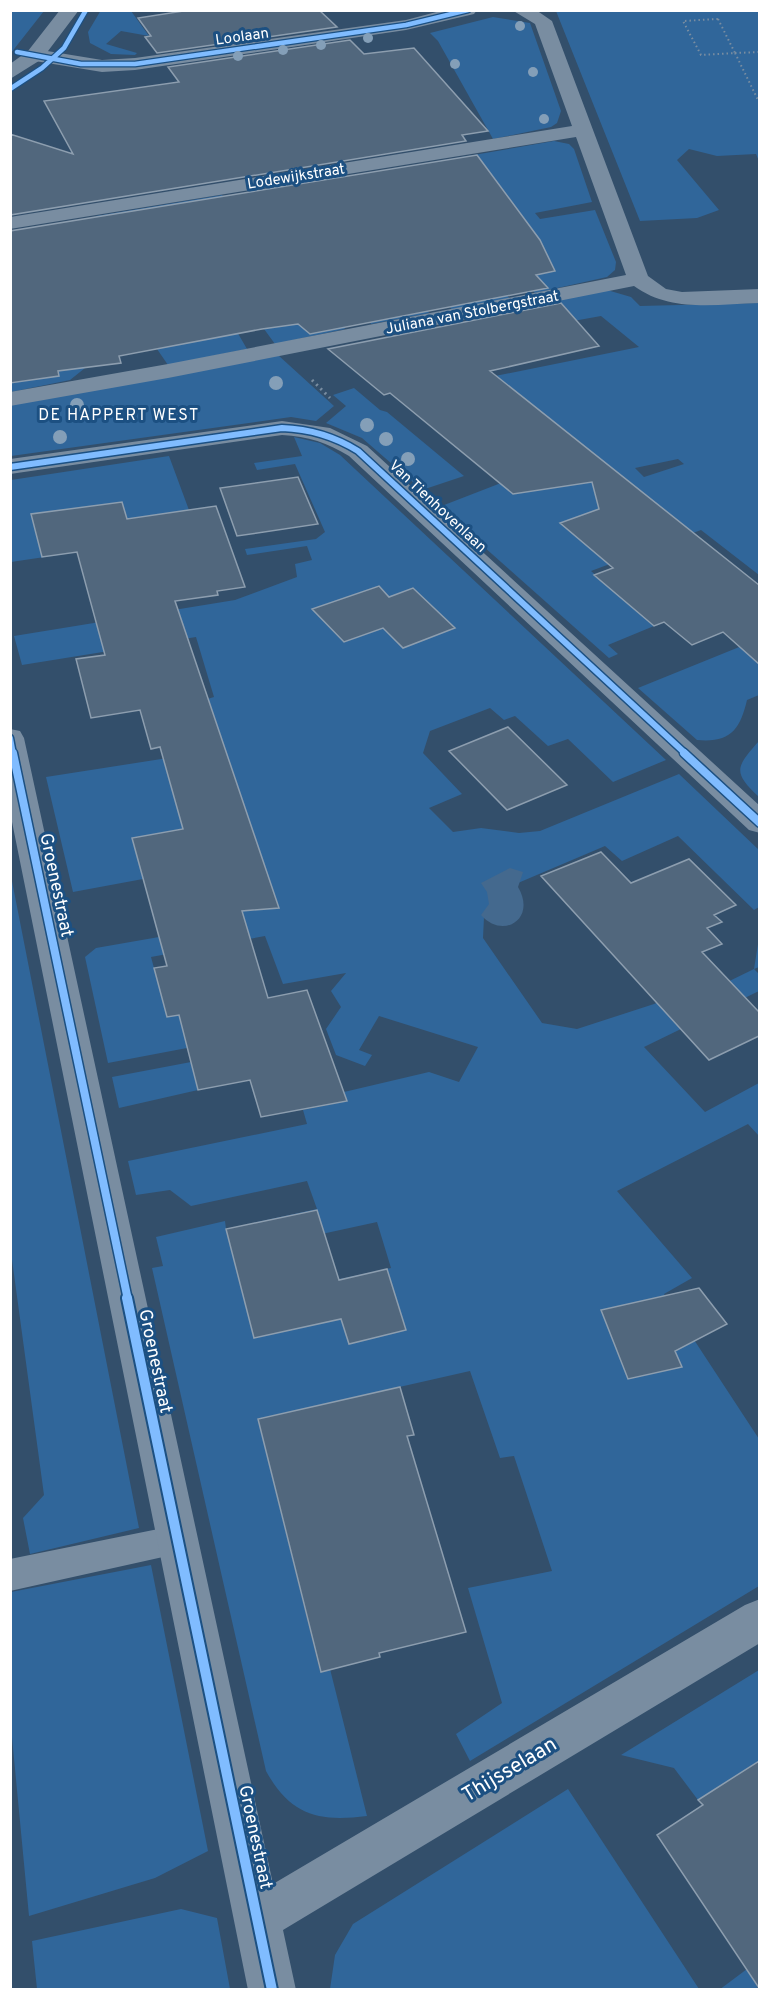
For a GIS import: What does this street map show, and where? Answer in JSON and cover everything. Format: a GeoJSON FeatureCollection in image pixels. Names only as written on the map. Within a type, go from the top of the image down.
{"type":"FeatureCollection","features":[{"type":"Feature","properties":{"kind":"street"},"geometry":{"type":"LineString","coordinates":[[10,74],[35,55],[70,10]]}},
{"type":"Feature","properties":{"kind":"street","name":"Loolaan"},"geometry":{"type":"LineString","coordinates":[[35,55],[91,65],[135,64],[406,25],[468,10]]}},
{"type":"Feature","properties":{"kind":"street"},"geometry":{"type":"LineString","coordinates":[[521,10],[543,21],[638,279],[659,294],[682,299],[759,296]]}},
{"type":"Feature","properties":{"kind":"street","name":"Lodewijkstraat"},"geometry":{"type":"LineString","coordinates":[[10,223],[582,130]]}},
{"type":"Feature","properties":{"kind":"street","name":"Juliana van Stolbergstraat"},"geometry":{"type":"LineString","coordinates":[[10,399],[279,350],[638,279]]}},
{"type":"Feature","properties":{"kind":"street","name":"Van Tienhovenlaan"},"geometry":{"type":"LineString","coordinates":[[10,467],[282,428],[312,430],[337,438],[358,451],[759,823]]}},
{"type":"Feature","properties":{"kind":"street","name":"Groenestraat"},"geometry":{"type":"LineString","coordinates":[[10,738],[272,1989]]}},
{"type":"Feature","properties":{"kind":"street","name":"Thijsselaan"},"geometry":{"type":"LineString","coordinates":[[258,1919],[759,1619]]}},
{"type":"Feature","properties":{"kind":"lane"},"geometry":{"type":"LineString","coordinates":[[10,1575],[178,1540]]}},
{"type":"Feature","properties":{"kind":"path"},"geometry":{"type":"LineString","coordinates":[[759,52],[735,53],[701,55],[683,21],[718,20],[735,53],[759,104]]}},
{"type":"Feature","properties":{"kind":"path"},"geometry":{"type":"LineString","coordinates":[[279,350],[340,406],[312,430]]}},
{"type":"Feature","properties":{"kind":"shaded area"},"geometry":{"type":"Polygon","coordinates":[[[101,10],[131,11],[149,36],[121,31],[106,44],[137,53],[135,55],[111,54],[90,43],[88,32],[101,10]]]}},
{"type":"Feature","properties":{"kind":"shaded area"},"geometry":{"type":"Polygon","coordinates":[[[10,11],[44,11],[11,53],[10,11]]]}},
{"type":"Feature","properties":{"kind":"shaded area"},"geometry":{"type":"Polygon","coordinates":[[[556,11],[759,11],[759,161],[756,154],[717,156],[689,149],[677,160],[719,210],[697,218],[640,221],[556,11]]]}},
{"type":"Feature","properties":{"kind":"shaded area"},"geometry":{"type":"Polygon","coordinates":[[[493,17],[530,23],[561,111],[557,123],[551,127],[493,139],[438,41],[430,33],[493,17]]]}},
{"type":"Feature","properties":{"kind":"shaded area"},"geometry":{"type":"Polygon","coordinates":[[[554,141],[569,144],[574,149],[592,202],[535,213],[540,219],[595,210],[616,262],[615,270],[607,277],[535,293],[491,245],[473,249],[509,298],[452,310],[441,293],[399,266],[429,313],[371,324],[368,318],[330,305],[345,329],[275,344],[234,288],[211,287],[247,349],[168,365],[157,349],[80,355],[85,368],[70,380],[11,392],[11,341],[106,234],[96,216],[222,195],[227,202],[293,204],[280,186],[340,177],[382,239],[439,161],[554,141]]]}},
{"type":"Feature","properties":{"kind":"shaded area"},"geometry":{"type":"Polygon","coordinates":[[[607,290],[631,297],[640,306],[759,303],[759,575],[701,530],[591,571],[654,626],[608,645],[618,654],[609,658],[439,507],[501,483],[495,376],[639,347],[601,316],[540,327],[497,312],[607,290]],[[678,459],[635,468],[644,477],[684,464],[678,459]]]}},
{"type":"Feature","properties":{"kind":"shaded area"},"geometry":{"type":"Polygon","coordinates":[[[278,355],[334,406],[316,421],[291,417],[11,456],[10,403],[278,355]]]}},
{"type":"Feature","properties":{"kind":"shaded area"},"geometry":{"type":"Polygon","coordinates":[[[354,388],[380,410],[387,412],[464,476],[422,490],[362,438],[326,423],[346,406],[333,395],[354,388]]]}},
{"type":"Feature","properties":{"kind":"shaded area"},"geometry":{"type":"Polygon","coordinates":[[[294,437],[320,443],[340,455],[666,760],[613,782],[568,739],[548,746],[515,716],[504,720],[490,708],[430,731],[423,753],[462,794],[429,808],[453,832],[481,828],[519,833],[540,831],[679,774],[759,850],[759,907],[754,910],[678,836],[622,861],[605,846],[504,889],[484,917],[483,938],[542,1023],[577,1029],[654,1004],[707,981],[715,988],[754,969],[759,974],[759,991],[644,1047],[705,1112],[759,1083],[759,1136],[748,1124],[617,1191],[692,1278],[664,1294],[759,1439],[759,1586],[470,1761],[456,1734],[502,1703],[468,1588],[552,1571],[514,1456],[500,1458],[470,1371],[258,1419],[320,1671],[330,1669],[367,1816],[350,1818],[321,1816],[296,1807],[276,1786],[266,1771],[152,1268],[163,1266],[156,1237],[225,1221],[226,1229],[317,1209],[307,1181],[191,1206],[170,1190],[136,1195],[128,1161],[307,1124],[303,1110],[347,1101],[344,1092],[429,1072],[459,1082],[478,1047],[379,1016],[359,1050],[372,1055],[365,1066],[336,1055],[326,1029],[341,1007],[331,991],[346,973],[283,984],[265,936],[151,957],[154,968],[209,1033],[187,1048],[108,1063],[85,957],[96,948],[159,937],[143,879],[73,892],[46,777],[219,750],[204,700],[214,697],[196,637],[22,665],[14,636],[235,600],[297,577],[295,564],[312,560],[307,546],[247,555],[245,549],[316,539],[325,532],[295,464],[257,470],[254,463],[302,456],[294,437]],[[377,1222],[308,1237],[322,1283],[391,1268],[377,1222]]]}},
{"type":"Feature","properties":{"kind":"shaded area"},"geometry":{"type":"Polygon","coordinates":[[[169,456],[210,567],[112,547],[11,562],[11,480],[169,456]]]}},
{"type":"Feature","properties":{"kind":"shaded area"},"geometry":{"type":"Polygon","coordinates":[[[759,639],[759,695],[747,700],[737,727],[725,737],[697,740],[638,688],[759,639]]]}},
{"type":"Feature","properties":{"kind":"shaded area"},"geometry":{"type":"Polygon","coordinates":[[[759,741],[759,797],[744,781],[740,769],[759,741]]]}},
{"type":"Feature","properties":{"kind":"shaded area"},"geometry":{"type":"Polygon","coordinates":[[[510,868],[523,872],[518,887],[523,898],[523,908],[520,917],[515,922],[507,926],[499,926],[481,915],[489,904],[487,892],[481,883],[510,868]]]}},
{"type":"Feature","properties":{"kind":"shaded area"},"geometry":{"type":"Polygon","coordinates":[[[10,871],[139,1528],[30,1554],[23,1518],[44,1495],[10,1245],[10,871]]]}},
{"type":"Feature","properties":{"kind":"shaded area"},"geometry":{"type":"Polygon","coordinates":[[[759,938],[759,967],[754,969],[759,938]]]}},
{"type":"Feature","properties":{"kind":"shaded area"},"geometry":{"type":"Polygon","coordinates":[[[191,1062],[198,1090],[119,1108],[112,1077],[191,1062]]]}},
{"type":"Feature","properties":{"kind":"shaded area"},"geometry":{"type":"Polygon","coordinates":[[[151,1565],[208,1851],[155,1878],[29,1916],[11,1727],[11,1592],[151,1565]]]}},
{"type":"Feature","properties":{"kind":"shaded area"},"geometry":{"type":"Polygon","coordinates":[[[759,1670],[759,1761],[698,1800],[674,1768],[621,1755],[759,1670]]]}},
{"type":"Feature","properties":{"kind":"shaded area"},"geometry":{"type":"Polygon","coordinates":[[[568,1789],[699,1989],[330,1989],[335,1955],[353,1924],[568,1789]]]}},
{"type":"Feature","properties":{"kind":"shaded area"},"geometry":{"type":"Polygon","coordinates":[[[181,1909],[217,1918],[230,1989],[37,1989],[32,1941],[181,1909]]]}},
{"type":"Feature","properties":{"kind":"shaded area"},"geometry":{"type":"Polygon","coordinates":[[[747,1969],[759,1990],[719,1990],[747,1969]]]}},
{"type":"Feature","properties":{"kind":"building"},"geometry":{"type":"Polygon","coordinates":[[[190,10],[319,10],[337,27],[157,53],[145,37],[151,36],[138,18],[190,10]]]}},
{"type":"Feature","properties":{"kind":"building"},"geometry":{"type":"Polygon","coordinates":[[[350,40],[364,54],[414,48],[488,131],[462,135],[466,141],[10,215],[10,134],[73,154],[44,101],[179,82],[168,67],[350,40]]]}},
{"type":"Feature","properties":{"kind":"building"},"geometry":{"type":"Polygon","coordinates":[[[477,155],[540,240],[555,271],[536,275],[548,288],[310,334],[298,324],[262,329],[119,356],[121,363],[58,371],[59,376],[10,383],[10,231],[477,155]]]}},
{"type":"Feature","properties":{"kind":"building"},"geometry":{"type":"Polygon","coordinates":[[[561,303],[599,346],[490,371],[759,585],[759,664],[723,632],[692,645],[664,622],[654,626],[594,575],[613,568],[560,523],[599,509],[592,482],[513,494],[390,393],[384,395],[328,349],[561,303]]]}},
{"type":"Feature","properties":{"kind":"building"},"geometry":{"type":"Polygon","coordinates":[[[298,477],[318,524],[237,536],[220,488],[298,477]]]}},
{"type":"Feature","properties":{"kind":"building"},"geometry":{"type":"Polygon","coordinates":[[[122,502],[127,519],[216,506],[245,587],[217,591],[218,595],[175,601],[279,908],[242,911],[268,998],[307,990],[347,1101],[261,1117],[250,1080],[198,1090],[179,1015],[167,1017],[154,968],[167,966],[132,838],[183,829],[160,747],[151,749],[140,710],[91,718],[76,659],[105,655],[77,552],[42,557],[31,514],[122,502]]]}},
{"type":"Feature","properties":{"kind":"building"},"geometry":{"type":"Polygon","coordinates":[[[379,586],[389,597],[413,588],[455,628],[403,648],[383,628],[344,642],[312,609],[379,586]]]}},
{"type":"Feature","properties":{"kind":"building"},"geometry":{"type":"Polygon","coordinates":[[[508,727],[567,785],[507,810],[449,751],[508,727]]]}},
{"type":"Feature","properties":{"kind":"building"},"geometry":{"type":"Polygon","coordinates":[[[601,852],[631,883],[689,859],[736,905],[714,915],[722,922],[707,928],[722,944],[702,952],[759,1012],[759,1036],[709,1060],[541,876],[601,852]]]}},
{"type":"Feature","properties":{"kind":"building"},"geometry":{"type":"Polygon","coordinates":[[[317,1210],[339,1280],[387,1269],[406,1330],[349,1344],[341,1319],[254,1338],[226,1229],[317,1210]]]}},
{"type":"Feature","properties":{"kind":"building"},"geometry":{"type":"Polygon","coordinates":[[[699,1288],[727,1324],[675,1351],[682,1367],[628,1379],[601,1310],[699,1288]]]}},
{"type":"Feature","properties":{"kind":"building"},"geometry":{"type":"Polygon","coordinates":[[[400,1387],[414,1435],[407,1436],[466,1632],[379,1653],[380,1657],[321,1672],[258,1419],[400,1387]]]}},
{"type":"Feature","properties":{"kind":"building"},"geometry":{"type":"Polygon","coordinates":[[[759,1761],[759,1988],[657,1835],[703,1805],[698,1800],[759,1761]]]}},
{"type":"Feature","properties":{"kind":"cycle path"},"geometry":{"type":"LineString","coordinates":[[10,89],[42,68],[64,48],[86,10]]}},
{"type":"Feature","properties":{"kind":"cycle path"},"geometry":{"type":"LineString","coordinates":[[17,52],[81,64],[135,64],[406,25],[468,10]]}},
{"type":"Feature","properties":{"kind":"cycle path"},"geometry":{"type":"LineString","coordinates":[[10,467],[282,428],[312,431],[340,441],[358,451],[760,823]]}},
{"type":"Feature","properties":{"kind":"cycle path"},"geometry":{"type":"LineString","coordinates":[[10,738],[272,1990]]}},
{"type":"Feature","properties":{"kind":"district","name":"DE HAPPERT WEST"},"geometry":{"type":"Point","coordinates":[119,414]}}]}
